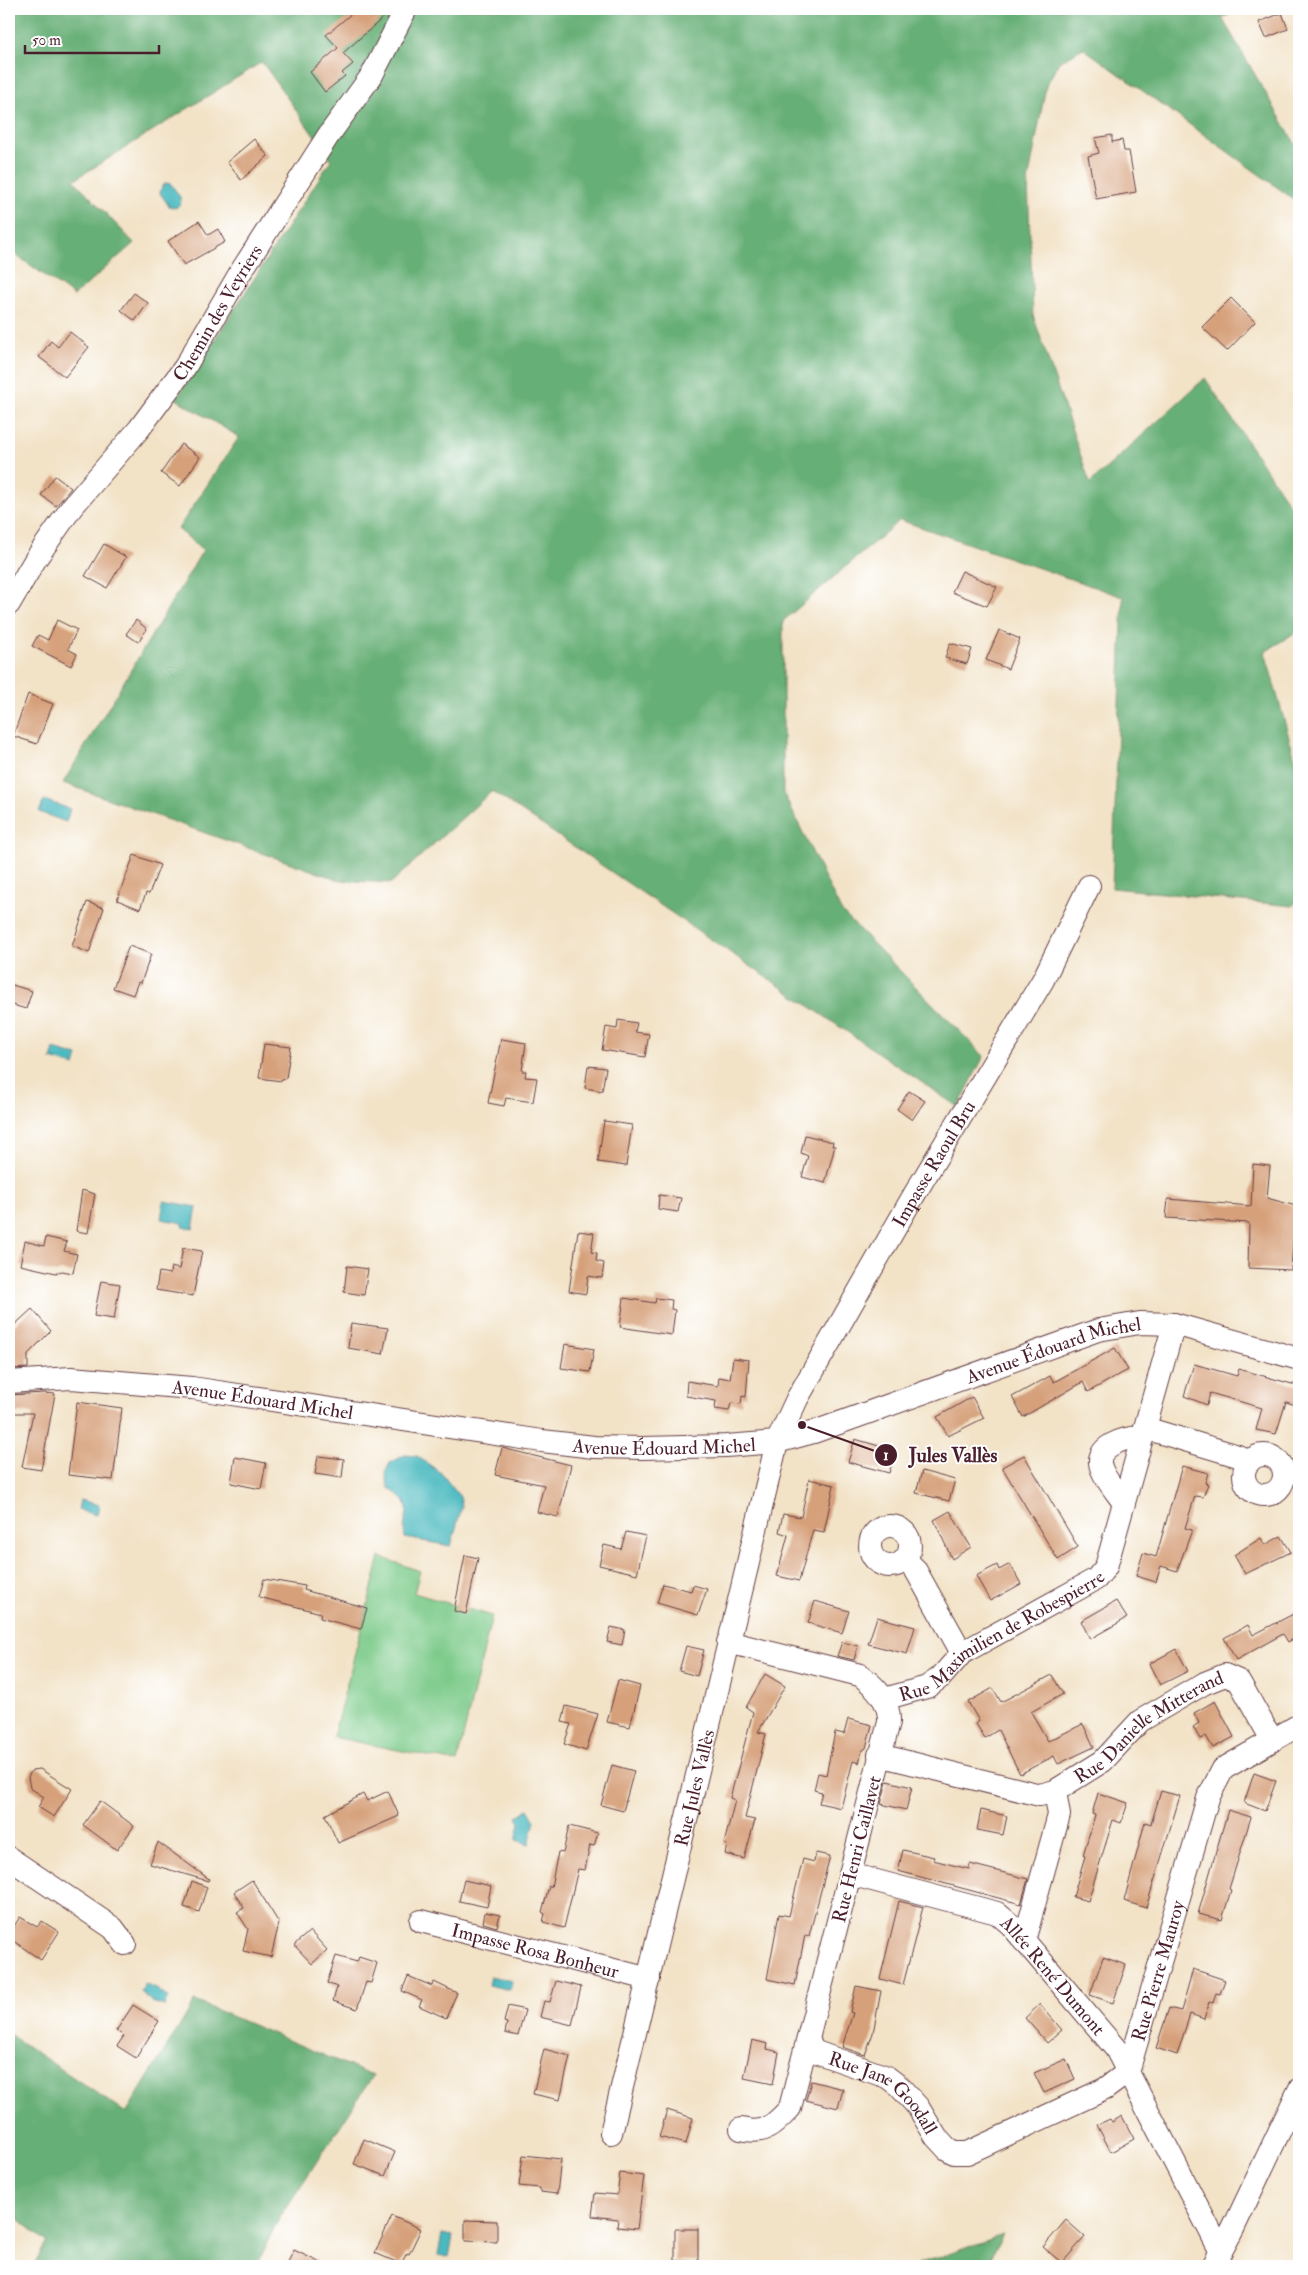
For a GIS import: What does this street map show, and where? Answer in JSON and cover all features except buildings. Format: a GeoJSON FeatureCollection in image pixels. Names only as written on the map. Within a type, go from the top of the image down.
{"type":"FeatureCollection","features":[{"type":"Feature","properties":{"kind":"street","name":"Chemin des Veyriers"},"geometry":{"type":"LineString","coordinates":[[9,604],[35,560],[72,507],[139,429],[185,367],[240,273],[328,136],[372,75],[406,9]]}},
{"type":"Feature","properties":{"kind":"street","name":"Impasse Raoul Bru"},"geometry":{"type":"LineString","coordinates":[[777,1442],[797,1399],[836,1331],[1043,980],[1089,886]]}},
{"type":"Feature","properties":{"kind":"street","name":"Avenue Édouard Michel"},"geometry":{"type":"LineString","coordinates":[[9,1382],[71,1378],[192,1388],[542,1441],[594,1447],[643,1448],[777,1442],[814,1432],[1098,1330],[1140,1322],[1174,1324],[1299,1359]]}},
{"type":"Feature","properties":{"kind":"street","name":"Rue Maximilien de Robespierre"},"geometry":{"type":"LineString","coordinates":[[884,1699],[927,1686],[942,1677],[962,1653],[1096,1579],[1106,1568],[1174,1324]]}},
{"type":"Feature","properties":{"kind":"street"},"geometry":{"type":"LineString","coordinates":[[1124,1503],[1101,1470],[1100,1462],[1104,1451],[1110,1445],[1128,1437],[1144,1433],[1238,1456],[1249,1462]]}},
{"type":"Feature","properties":{"kind":"street","name":"Rue Jules Vallès"},"geometry":{"type":"LineString","coordinates":[[611,2133],[777,1442]]}},
{"type":"Feature","properties":{"kind":"street"},"geometry":{"type":"LineString","coordinates":[[905,1559],[915,1570],[962,1653]]}},
{"type":"Feature","properties":{"kind":"street","name":"Rue Henri Caillavet"},"geometry":{"type":"LineString","coordinates":[[728,1642],[860,1675],[873,1685],[884,1699],[890,1713],[890,1722],[879,1755],[790,2108],[773,2126],[755,2132],[741,2129]]}},
{"type":"Feature","properties":{"kind":"street","name":"Rue Danielle Mitterand"},"geometry":{"type":"LineString","coordinates":[[879,1755],[1040,1795],[1055,1791],[1103,1761],[1140,1721],[1205,1683],[1225,1675],[1239,1681],[1272,1740]]}},
{"type":"Feature","properties":{"kind":"street","name":"Rue Pierre Mauroy"},"geometry":{"type":"LineString","coordinates":[[1128,2072],[1208,1798],[1216,1778],[1223,1769],[1299,1725]]}},
{"type":"Feature","properties":{"kind":"street","name":"Rue Danielle Mitterand"},"geometry":{"type":"LineString","coordinates":[[1024,1941],[1059,1815],[1055,1791]]}},
{"type":"Feature","properties":{"kind":"street"},"geometry":{"type":"LineString","coordinates":[[9,1858],[112,1928],[125,1944]]}},
{"type":"Feature","properties":{"kind":"street","name":"Allée René Dumont"},"geometry":{"type":"LineString","coordinates":[[850,1874],[997,1913],[1024,1941],[1116,2049],[1217,2259]]}},
{"type":"Feature","properties":{"kind":"street","name":"Impasse Rosa Bonheur"},"geometry":{"type":"LineString","coordinates":[[421,1921],[649,1979]]}},
{"type":"Feature","properties":{"kind":"street","name":"Rue Jane Goodall"},"geometry":{"type":"LineString","coordinates":[[808,2040],[813,2051],[887,2077],[899,2086],[918,2107],[936,2137],[947,2149],[954,2153],[967,2153],[976,2149],[1104,2089],[1128,2072]]}},
{"type":"Feature","properties":{"kind":"street"},"geometry":{"type":"LineString","coordinates":[[1217,2259],[1299,2090]]}},
{"type":"Feature","properties":{"kind":"green space"},"geometry":{"type":"Polygon","coordinates":[[[9,9],[1241,9],[1222,18],[1299,150],[1299,203],[1083,48],[1059,62],[1046,86],[1028,182],[1033,315],[1090,483],[1205,378],[1299,519],[1299,630],[1265,652],[1299,773],[1299,900],[1292,906],[1112,888],[1123,597],[900,520],[783,621],[783,792],[841,911],[984,1056],[958,1107],[492,791],[391,883],[339,880],[63,783],[203,550],[178,529],[239,437],[176,399],[331,160],[262,62],[74,180],[134,243],[74,296],[9,250],[9,9]]]}},
{"type":"Feature","properties":{"kind":"green space"},"geometry":{"type":"Polygon","coordinates":[[[380,1557],[420,1571],[414,1593],[492,1616],[457,1762],[333,1737],[380,1557]]]}},
{"type":"Feature","properties":{"kind":"green space"},"geometry":{"type":"Polygon","coordinates":[[[195,2001],[373,2076],[277,2222],[256,2266],[34,2264],[47,2242],[9,2211],[9,2034],[126,2113],[195,2001]]]}},
{"type":"Feature","properties":{"kind":"green space"},"geometry":{"type":"Polygon","coordinates":[[[1002,2235],[987,2266],[915,2266],[1002,2235]]]}},
{"type":"Feature","properties":{"kind":"water"},"geometry":{"type":"Polygon","coordinates":[[[166,183],[171,184],[180,197],[181,203],[176,208],[169,206],[160,193],[162,186],[166,183]]]}},
{"type":"Feature","properties":{"kind":"water"},"geometry":{"type":"Polygon","coordinates":[[[44,800],[70,809],[66,822],[39,812],[44,800]]]}},
{"type":"Feature","properties":{"kind":"water"},"geometry":{"type":"Polygon","coordinates":[[[54,1049],[78,1056],[75,1066],[51,1059],[54,1049]]]}},
{"type":"Feature","properties":{"kind":"water"},"geometry":{"type":"Polygon","coordinates":[[[164,1201],[197,1207],[193,1229],[183,1227],[183,1223],[161,1219],[164,1201]]]}},
{"type":"Feature","properties":{"kind":"water"},"geometry":{"type":"Polygon","coordinates":[[[405,1455],[417,1456],[441,1473],[460,1497],[462,1506],[451,1546],[405,1538],[407,1506],[399,1495],[389,1488],[385,1473],[390,1463],[405,1455]]]}},
{"type":"Feature","properties":{"kind":"water"},"geometry":{"type":"Polygon","coordinates":[[[80,1500],[99,1505],[97,1515],[78,1510],[80,1500]]]}},
{"type":"Feature","properties":{"kind":"water"},"geometry":{"type":"Polygon","coordinates":[[[528,1809],[535,1821],[529,1844],[516,1840],[520,1823],[517,1817],[528,1809]]]}},
{"type":"Feature","properties":{"kind":"water"},"geometry":{"type":"Polygon","coordinates":[[[490,1976],[512,1981],[510,1990],[488,1985],[490,1976]]]}},
{"type":"Feature","properties":{"kind":"water"},"geometry":{"type":"Polygon","coordinates":[[[145,1984],[158,1990],[168,1998],[164,2006],[152,2002],[141,1992],[145,1984]]]}},
{"type":"Feature","properties":{"kind":"water"},"geometry":{"type":"Polygon","coordinates":[[[442,2234],[453,2236],[449,2257],[438,2255],[442,2234]]]}},
{"type":"Feature","properties":{"kind":"place","name":"Jules Vallès"},"geometry":{"type":"Point","coordinates":[802,1425]}}]}
